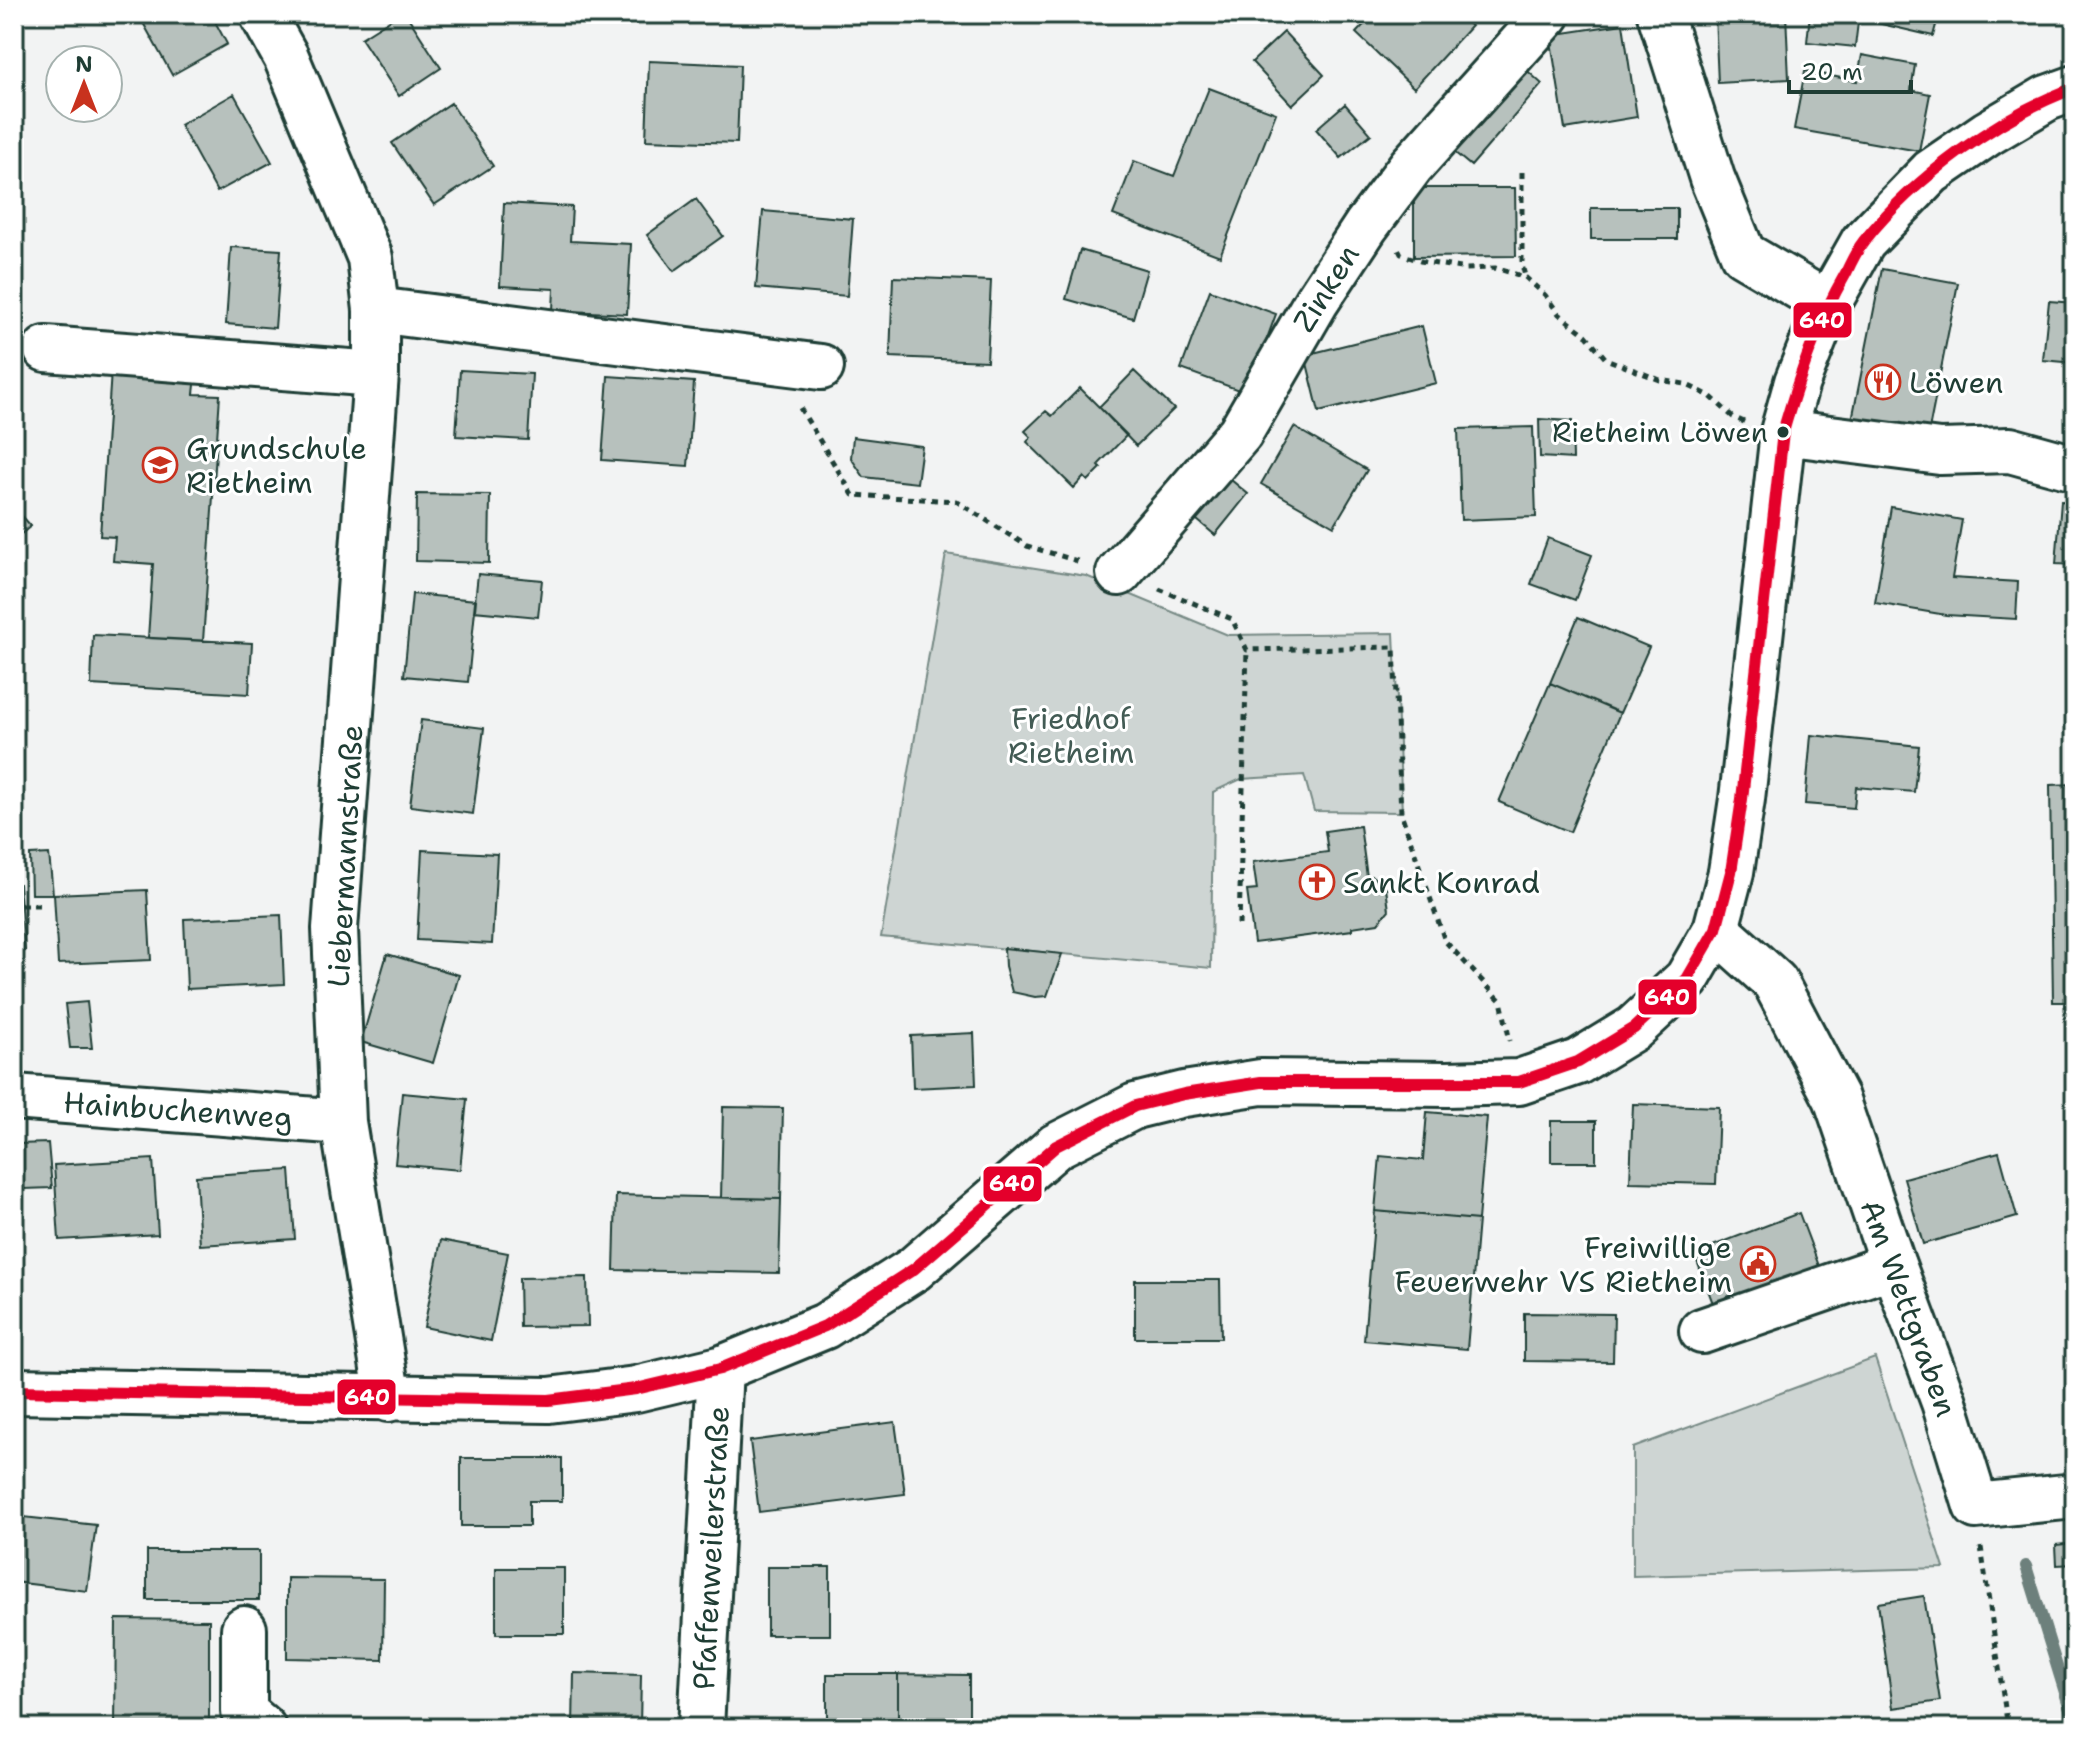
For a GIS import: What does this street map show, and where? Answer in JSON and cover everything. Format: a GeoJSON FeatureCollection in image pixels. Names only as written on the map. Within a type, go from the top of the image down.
{"type":"FeatureCollection","features":[{"type":"Feature","properties":{"kind":"street","name":"Liebermannstraße"},"geometry":{"type":"LineString","coordinates":[[262,14],[286,57],[370,258],[376,310],[376,374],[335,929],[343,1122],[388,1399]]}},
{"type":"Feature","properties":{"kind":"street","name":"Zinken"},"geometry":{"type":"LineString","coordinates":[[1119,573],[1240,433],[1316,302],[1366,226],[1411,166],[1548,14]]}},
{"type":"Feature","properties":{"kind":"street"},"geometry":{"type":"LineString","coordinates":[[1660,14],[1712,178],[1743,254],[1828,304]]}},
{"type":"Feature","properties":{"kind":"street","name":"Pfaffenweilerstraße"},"geometry":{"type":"LineString","coordinates":[[14,1391],[549,1400],[636,1389],[720,1369],[825,1326],[914,1269],[1056,1146],[1135,1106],[1184,1094],[1261,1082],[1519,1082],[1578,1062],[1634,1028],[1687,979],[1716,929],[1731,872],[1742,799],[1783,432],[1797,382],[1828,304],[1863,242],[1931,172],[2047,98],[2075,88]]}},
{"type":"Feature","properties":{"kind":"street"},"geometry":{"type":"LineString","coordinates":[[376,310],[821,367]]}},
{"type":"Feature","properties":{"kind":"street"},"geometry":{"type":"LineString","coordinates":[[46,349],[376,374]]}},
{"type":"Feature","properties":{"kind":"street"},"geometry":{"type":"LineString","coordinates":[[1783,432],[1940,452],[2010,450],[2075,468]]}},
{"type":"Feature","properties":{"kind":"street","name":"Am Wettgraben"},"geometry":{"type":"LineString","coordinates":[[1716,929],[1775,982],[1836,1098],[1944,1402],[1976,1506]]}},
{"type":"Feature","properties":{"kind":"street","name":"Hainbuchenweg"},"geometry":{"type":"LineString","coordinates":[[14,1097],[343,1122]]}},
{"type":"Feature","properties":{"kind":"street"},"geometry":{"type":"LineString","coordinates":[[1702,1331],[1893,1265]]}},
{"type":"Feature","properties":{"kind":"street","name":"Pfaffenweilerstraße"},"geometry":{"type":"LineString","coordinates":[[701,1728],[720,1369]]}},
{"type":"Feature","properties":{"kind":"street"},"geometry":{"type":"LineString","coordinates":[[1976,1506],[2075,1496]]}},
{"type":"Feature","properties":{"kind":"street"},"geometry":{"type":"LineString","coordinates":[[244,1629],[244,1712],[263,1728]]}},
{"type":"Feature","properties":{"kind":"path"},"geometry":{"type":"LineString","coordinates":[[1522,172],[1522,265],[1525,277]]}},
{"type":"Feature","properties":{"kind":"path"},"geometry":{"type":"LineString","coordinates":[[1366,226],[1395,245],[1401,254],[1420,261],[1466,269],[1495,268],[1525,277],[1545,295],[1559,314],[1586,335],[1606,359],[1660,380],[1685,384],[1710,396],[1733,417],[1759,429],[1783,432]]}},
{"type":"Feature","properties":{"kind":"path"},"geometry":{"type":"LineString","coordinates":[[770,361],[853,495],[956,501],[1027,546],[1119,573],[1232,619],[1247,650],[1239,925]]}},
{"type":"Feature","properties":{"kind":"path"},"geometry":{"type":"LineString","coordinates":[[1247,650],[1394,647],[1401,813],[1445,941],[1501,1001],[1519,1082]]}},
{"type":"Feature","properties":{"kind":"path"},"geometry":{"type":"LineString","coordinates":[[21,905],[44,905]]}},
{"type":"Feature","properties":{"kind":"path"},"geometry":{"type":"LineString","coordinates":[[1976,1506],[2008,1728]]}},
{"type":"Feature","properties":{"kind":"green space","name":"Friedhof Rietheim"},"geometry":{"type":"Polygon","coordinates":[[[946,554],[1086,576],[1228,635],[1394,633],[1402,812],[1314,811],[1304,775],[1241,779],[1213,792],[1211,968],[881,937],[946,554]]]}},
{"type":"Feature","properties":{"kind":"green space"},"geometry":{"type":"Polygon","coordinates":[[[1875,1358],[1944,1568],[1633,1576],[1633,1448],[1875,1358]]]}},
{"type":"Feature","properties":{"kind":"building"},"geometry":{"type":"Polygon","coordinates":[[[149,14],[211,14],[227,44],[172,75],[141,19],[149,14]]]}},
{"type":"Feature","properties":{"kind":"building"},"geometry":{"type":"Polygon","coordinates":[[[399,14],[406,14],[441,68],[399,96],[361,38],[399,14]]]}},
{"type":"Feature","properties":{"kind":"building"},"geometry":{"type":"Polygon","coordinates":[[[1374,14],[1458,14],[1471,26],[1414,88],[1356,33],[1374,14]]]}},
{"type":"Feature","properties":{"kind":"building"},"geometry":{"type":"Polygon","coordinates":[[[1715,14],[1786,14],[1789,79],[1718,83],[1715,14]]]}},
{"type":"Feature","properties":{"kind":"building"},"geometry":{"type":"Polygon","coordinates":[[[1810,14],[1859,14],[1855,47],[1807,42],[1810,14]]]}},
{"type":"Feature","properties":{"kind":"building"},"geometry":{"type":"Polygon","coordinates":[[[1866,14],[1939,14],[1933,36],[1864,20],[1866,14]]]}},
{"type":"Feature","properties":{"kind":"building"},"geometry":{"type":"Polygon","coordinates":[[[1623,24],[1637,117],[1565,129],[1550,35],[1623,24]]]}},
{"type":"Feature","properties":{"kind":"building"},"geometry":{"type":"Polygon","coordinates":[[[1284,32],[1324,75],[1292,105],[1252,62],[1284,32]]]}},
{"type":"Feature","properties":{"kind":"building"},"geometry":{"type":"Polygon","coordinates":[[[1862,55],[1915,65],[1911,90],[1930,94],[1919,151],[1794,129],[1805,71],[1857,81],[1862,55]]]}},
{"type":"Feature","properties":{"kind":"building"},"geometry":{"type":"Polygon","coordinates":[[[649,61],[740,65],[737,143],[646,140],[649,61]]]}},
{"type":"Feature","properties":{"kind":"building"},"geometry":{"type":"Polygon","coordinates":[[[1520,64],[1542,84],[1471,166],[1448,147],[1520,64]]]}},
{"type":"Feature","properties":{"kind":"building"},"geometry":{"type":"Polygon","coordinates":[[[1209,88],[1276,113],[1220,256],[1113,215],[1134,161],[1174,176],[1209,88]]]}},
{"type":"Feature","properties":{"kind":"building"},"geometry":{"type":"Polygon","coordinates":[[[234,94],[272,162],[217,192],[180,125],[234,94]]]}},
{"type":"Feature","properties":{"kind":"building"},"geometry":{"type":"Polygon","coordinates":[[[451,103],[493,166],[434,205],[392,143],[451,103]]]}},
{"type":"Feature","properties":{"kind":"building"},"geometry":{"type":"Polygon","coordinates":[[[1345,104],[1371,134],[1341,158],[1316,129],[1345,104]]]}},
{"type":"Feature","properties":{"kind":"building"},"geometry":{"type":"Polygon","coordinates":[[[1414,188],[1515,188],[1516,256],[1414,257],[1414,188]]]}},
{"type":"Feature","properties":{"kind":"building"},"geometry":{"type":"Polygon","coordinates":[[[696,199],[723,236],[674,271],[647,235],[696,199]]]}},
{"type":"Feature","properties":{"kind":"building"},"geometry":{"type":"Polygon","coordinates":[[[504,203],[572,207],[570,241],[631,244],[627,314],[553,310],[554,289],[500,286],[504,203]]]}},
{"type":"Feature","properties":{"kind":"building"},"geometry":{"type":"Polygon","coordinates":[[[1591,208],[1677,208],[1677,239],[1591,239],[1591,208]]]}},
{"type":"Feature","properties":{"kind":"building"},"geometry":{"type":"Polygon","coordinates":[[[763,211],[853,219],[847,296],[756,288],[763,211]]]}},
{"type":"Feature","properties":{"kind":"building"},"geometry":{"type":"Polygon","coordinates":[[[231,247],[281,250],[275,328],[226,324],[231,247]]]}},
{"type":"Feature","properties":{"kind":"building"},"geometry":{"type":"Polygon","coordinates":[[[1080,250],[1147,270],[1133,318],[1066,299],[1080,250]]]}},
{"type":"Feature","properties":{"kind":"building"},"geometry":{"type":"Polygon","coordinates":[[[1882,269],[1958,283],[1926,445],[1850,430],[1882,269]]]}},
{"type":"Feature","properties":{"kind":"building"},"geometry":{"type":"Polygon","coordinates":[[[893,277],[991,281],[987,361],[890,357],[893,277]]]}},
{"type":"Feature","properties":{"kind":"building"},"geometry":{"type":"Polygon","coordinates":[[[1210,290],[1276,314],[1247,393],[1181,369],[1210,290]]]}},
{"type":"Feature","properties":{"kind":"building"},"geometry":{"type":"Polygon","coordinates":[[[2049,301],[2075,303],[2075,363],[2043,360],[2049,301]]]}},
{"type":"Feature","properties":{"kind":"building"},"geometry":{"type":"Polygon","coordinates":[[[1422,326],[1436,383],[1319,412],[1305,355],[1422,326]]]}},
{"type":"Feature","properties":{"kind":"building"},"geometry":{"type":"Polygon","coordinates":[[[460,370],[532,374],[528,440],[456,436],[460,370]]]}},
{"type":"Feature","properties":{"kind":"building","name":"Grundschule Rietheim"},"geometry":{"type":"Polygon","coordinates":[[[111,371],[196,376],[194,394],[220,395],[203,641],[148,638],[153,564],[113,561],[115,537],[100,536],[111,371]]]}},
{"type":"Feature","properties":{"kind":"building"},"geometry":{"type":"Polygon","coordinates":[[[1134,371],[1174,409],[1136,446],[1099,407],[1134,371]]]}},
{"type":"Feature","properties":{"kind":"building"},"geometry":{"type":"Polygon","coordinates":[[[608,376],[694,382],[688,466],[602,460],[608,376]]]}},
{"type":"Feature","properties":{"kind":"building"},"geometry":{"type":"Polygon","coordinates":[[[1080,388],[1127,435],[1098,465],[1101,468],[1088,481],[1084,477],[1074,488],[1027,442],[1031,437],[1025,431],[1046,411],[1052,416],[1080,388]]]}},
{"type":"Feature","properties":{"kind":"building"},"geometry":{"type":"Polygon","coordinates":[[[1539,419],[1572,421],[1573,459],[1540,457],[1539,419]]]}},
{"type":"Feature","properties":{"kind":"building"},"geometry":{"type":"Polygon","coordinates":[[[1294,427],[1367,470],[1334,526],[1261,484],[1294,427]]]}},
{"type":"Feature","properties":{"kind":"building"},"geometry":{"type":"Polygon","coordinates":[[[1533,427],[1536,517],[1461,520],[1458,429],[1533,427]]]}},
{"type":"Feature","properties":{"kind":"building"},"geometry":{"type":"Polygon","coordinates":[[[853,437],[922,446],[917,483],[864,477],[851,458],[853,437]]]}},
{"type":"Feature","properties":{"kind":"building"},"geometry":{"type":"Polygon","coordinates":[[[1219,470],[1248,494],[1215,535],[1185,510],[1219,470]]]}},
{"type":"Feature","properties":{"kind":"building"},"geometry":{"type":"Polygon","coordinates":[[[417,494],[490,495],[489,563],[416,561],[417,494]]]}},
{"type":"Feature","properties":{"kind":"building"},"geometry":{"type":"Polygon","coordinates":[[[2061,501],[2075,502],[2075,565],[2056,564],[2061,501]]]}},
{"type":"Feature","properties":{"kind":"building"},"geometry":{"type":"Polygon","coordinates":[[[14,507],[31,526],[14,540],[14,507]]]}},
{"type":"Feature","properties":{"kind":"building"},"geometry":{"type":"Polygon","coordinates":[[[1891,507],[1962,520],[1952,578],[2018,582],[2016,619],[1946,615],[1875,603],[1891,507]]]}},
{"type":"Feature","properties":{"kind":"building"},"geometry":{"type":"Polygon","coordinates":[[[1548,538],[1592,555],[1575,600],[1531,584],[1548,538]]]}},
{"type":"Feature","properties":{"kind":"building"},"geometry":{"type":"Polygon","coordinates":[[[478,574],[542,580],[538,617],[474,611],[478,574]]]}},
{"type":"Feature","properties":{"kind":"building"},"geometry":{"type":"Polygon","coordinates":[[[412,594],[476,600],[468,682],[404,676],[412,594]]]}},
{"type":"Feature","properties":{"kind":"building"},"geometry":{"type":"Polygon","coordinates":[[[1578,617],[1649,647],[1620,713],[1550,683],[1578,617]]]}},
{"type":"Feature","properties":{"kind":"building"},"geometry":{"type":"Polygon","coordinates":[[[93,635],[252,643],[249,694],[91,685],[93,635]]]}},
{"type":"Feature","properties":{"kind":"building"},"geometry":{"type":"Polygon","coordinates":[[[1550,683],[1620,713],[1570,832],[1499,802],[1550,683]]]}},
{"type":"Feature","properties":{"kind":"building"},"geometry":{"type":"Polygon","coordinates":[[[421,720],[484,728],[473,814],[410,806],[421,720]]]}},
{"type":"Feature","properties":{"kind":"building"},"geometry":{"type":"Polygon","coordinates":[[[1811,735],[1919,746],[1914,792],[1856,787],[1854,808],[1805,804],[1811,735]]]}},
{"type":"Feature","properties":{"kind":"building"},"geometry":{"type":"Polygon","coordinates":[[[2075,784],[2075,1002],[2053,1002],[2050,785],[2075,784]]]}},
{"type":"Feature","properties":{"kind":"building","name":"Sankt Konrad"},"geometry":{"type":"Polygon","coordinates":[[[1360,826],[1367,877],[1372,876],[1386,888],[1389,910],[1378,923],[1352,927],[1352,930],[1254,943],[1247,891],[1257,890],[1253,862],[1328,852],[1325,831],[1360,826]]]}},
{"type":"Feature","properties":{"kind":"building"},"geometry":{"type":"Polygon","coordinates":[[[422,850],[497,854],[492,944],[417,940],[422,850]]]}},
{"type":"Feature","properties":{"kind":"building"},"geometry":{"type":"Polygon","coordinates":[[[49,854],[53,894],[31,894],[30,855],[49,854]]]}},
{"type":"Feature","properties":{"kind":"building"},"geometry":{"type":"Polygon","coordinates":[[[14,884],[19,884],[25,951],[14,952],[14,884]]]}},
{"type":"Feature","properties":{"kind":"building"},"geometry":{"type":"Polygon","coordinates":[[[147,890],[151,960],[58,964],[54,894],[147,890]]]}},
{"type":"Feature","properties":{"kind":"building"},"geometry":{"type":"Polygon","coordinates":[[[281,915],[284,984],[187,989],[184,919],[281,915]]]}},
{"type":"Feature","properties":{"kind":"building"},"geometry":{"type":"Polygon","coordinates":[[[1004,948],[1062,954],[1047,996],[1012,992],[1004,948]]]}},
{"type":"Feature","properties":{"kind":"building"},"geometry":{"type":"Polygon","coordinates":[[[387,954],[459,975],[433,1063],[361,1042],[387,954]]]}},
{"type":"Feature","properties":{"kind":"building"},"geometry":{"type":"Polygon","coordinates":[[[87,1002],[92,1048],[70,1048],[65,1004],[87,1002]]]}},
{"type":"Feature","properties":{"kind":"building"},"geometry":{"type":"Polygon","coordinates":[[[974,1033],[976,1085],[913,1088],[911,1036],[974,1033]]]}},
{"type":"Feature","properties":{"kind":"building"},"geometry":{"type":"Polygon","coordinates":[[[402,1093],[467,1099],[460,1170],[395,1164],[402,1093]]]}},
{"type":"Feature","properties":{"kind":"building"},"geometry":{"type":"Polygon","coordinates":[[[1633,1104],[1719,1107],[1716,1184],[1630,1182],[1633,1104]]]}},
{"type":"Feature","properties":{"kind":"building"},"geometry":{"type":"Polygon","coordinates":[[[723,1107],[783,1108],[781,1199],[721,1198],[723,1107]]]}},
{"type":"Feature","properties":{"kind":"building"},"geometry":{"type":"Polygon","coordinates":[[[1427,1112],[1487,1117],[1478,1220],[1375,1211],[1380,1156],[1423,1160],[1427,1112]]]}},
{"type":"Feature","properties":{"kind":"building"},"geometry":{"type":"Polygon","coordinates":[[[1551,1121],[1596,1121],[1596,1162],[1551,1162],[1551,1121]]]}},
{"type":"Feature","properties":{"kind":"building"},"geometry":{"type":"Polygon","coordinates":[[[48,1143],[52,1188],[24,1189],[17,1144],[48,1143]]]}},
{"type":"Feature","properties":{"kind":"building"},"geometry":{"type":"Polygon","coordinates":[[[1999,1152],[2017,1217],[1923,1244],[1904,1178],[1999,1152]]]}},
{"type":"Feature","properties":{"kind":"building"},"geometry":{"type":"Polygon","coordinates":[[[153,1159],[158,1234],[59,1240],[54,1165],[153,1159]]]}},
{"type":"Feature","properties":{"kind":"building"},"geometry":{"type":"Polygon","coordinates":[[[290,1170],[295,1239],[200,1245],[196,1176],[290,1170]]]}},
{"type":"Feature","properties":{"kind":"building"},"geometry":{"type":"Polygon","coordinates":[[[616,1195],[781,1199],[779,1273],[614,1270],[616,1195]]]}},
{"type":"Feature","properties":{"kind":"building"},"geometry":{"type":"Polygon","coordinates":[[[1375,1211],[1478,1220],[1467,1349],[1364,1340],[1375,1211]]]}},
{"type":"Feature","properties":{"kind":"building","name":"Freiwillige Feuerwehr VS Rietheim"},"geometry":{"type":"Polygon","coordinates":[[[1799,1213],[1822,1274],[1717,1314],[1694,1253],[1799,1213]]]}},
{"type":"Feature","properties":{"kind":"building"},"geometry":{"type":"Polygon","coordinates":[[[441,1240],[508,1253],[491,1341],[424,1327],[441,1240]]]}},
{"type":"Feature","properties":{"kind":"building"},"geometry":{"type":"Polygon","coordinates":[[[587,1277],[588,1326],[520,1327],[519,1278],[587,1277]]]}},
{"type":"Feature","properties":{"kind":"building"},"geometry":{"type":"Polygon","coordinates":[[[1135,1280],[1220,1280],[1221,1338],[1135,1338],[1135,1280]]]}},
{"type":"Feature","properties":{"kind":"building"},"geometry":{"type":"Polygon","coordinates":[[[1524,1313],[1614,1314],[1613,1362],[1524,1361],[1524,1313]]]}},
{"type":"Feature","properties":{"kind":"building"},"geometry":{"type":"Polygon","coordinates":[[[895,1422],[905,1494],[759,1512],[750,1441],[895,1422]]]}},
{"type":"Feature","properties":{"kind":"building"},"geometry":{"type":"Polygon","coordinates":[[[461,1458],[562,1458],[562,1501],[529,1501],[529,1526],[461,1526],[461,1458]]]}},
{"type":"Feature","properties":{"kind":"building"},"geometry":{"type":"Polygon","coordinates":[[[14,1516],[96,1525],[87,1591],[14,1582],[14,1516]]]}},
{"type":"Feature","properties":{"kind":"building"},"geometry":{"type":"Polygon","coordinates":[[[2075,1543],[2075,1564],[2057,1565],[2056,1545],[2075,1543]]]}},
{"type":"Feature","properties":{"kind":"building"},"geometry":{"type":"Polygon","coordinates":[[[147,1551],[259,1551],[259,1600],[147,1600],[147,1551]]]}},
{"type":"Feature","properties":{"kind":"building"},"geometry":{"type":"Polygon","coordinates":[[[767,1567],[830,1567],[830,1635],[767,1635],[767,1567]]]}},
{"type":"Feature","properties":{"kind":"building"},"geometry":{"type":"Polygon","coordinates":[[[496,1568],[564,1568],[564,1634],[496,1634],[496,1568]]]}},
{"type":"Feature","properties":{"kind":"building"},"geometry":{"type":"Polygon","coordinates":[[[287,1578],[384,1579],[383,1660],[287,1658],[287,1578]]]}},
{"type":"Feature","properties":{"kind":"building"},"geometry":{"type":"Polygon","coordinates":[[[1924,1596],[1940,1701],[1893,1708],[1878,1603],[1924,1596]]]}},
{"type":"Feature","properties":{"kind":"building"},"geometry":{"type":"Polygon","coordinates":[[[116,1619],[209,1620],[209,1728],[115,1728],[116,1619]]]}},
{"type":"Feature","properties":{"kind":"building"},"geometry":{"type":"Polygon","coordinates":[[[574,1673],[641,1675],[640,1728],[573,1728],[574,1673]]]}},
{"type":"Feature","properties":{"kind":"building"},"geometry":{"type":"Polygon","coordinates":[[[827,1674],[898,1674],[898,1728],[827,1728],[827,1674]]]}},
{"type":"Feature","properties":{"kind":"building"},"geometry":{"type":"Polygon","coordinates":[[[898,1674],[969,1675],[969,1728],[898,1728],[898,1674]]]}},
{"type":"Feature","properties":{"kind":"waterway"},"geometry":{"type":"LineString","coordinates":[[2026,1566],[2075,1725]]}},
{"type":"Feature","properties":{"kind":"transit line","name":"640"},"geometry":{"type":"LineString","coordinates":[[14,1391],[549,1400],[636,1389],[720,1369],[825,1326],[914,1269],[1056,1146],[1135,1106],[1184,1094],[1261,1082],[1519,1082],[1578,1062],[1634,1028],[1687,979],[1716,929],[1731,872],[1742,799],[1783,432],[1802,371],[1826,311],[1861,245],[1908,194],[1988,132],[2017,114],[2075,88]]}},
{"type":"Feature","properties":{"kind":"place","name":"Löwen"},"geometry":{"type":"Point","coordinates":[1883,382]}},
{"type":"Feature","properties":{"kind":"place","name":"Rietheim Löwen"},"geometry":{"type":"Point","coordinates":[1783,432]}},
{"type":"Feature","properties":{"kind":"place","name":"Grundschule Rietheim"},"geometry":{"type":"Point","coordinates":[160,465]}},
{"type":"Feature","properties":{"kind":"place","name":"Sankt Konrad"},"geometry":{"type":"Point","coordinates":[1317,882]}},
{"type":"Feature","properties":{"kind":"place","name":"Freiwillige Feuerwehr VS Rietheim"},"geometry":{"type":"Point","coordinates":[1758,1264]}}]}
